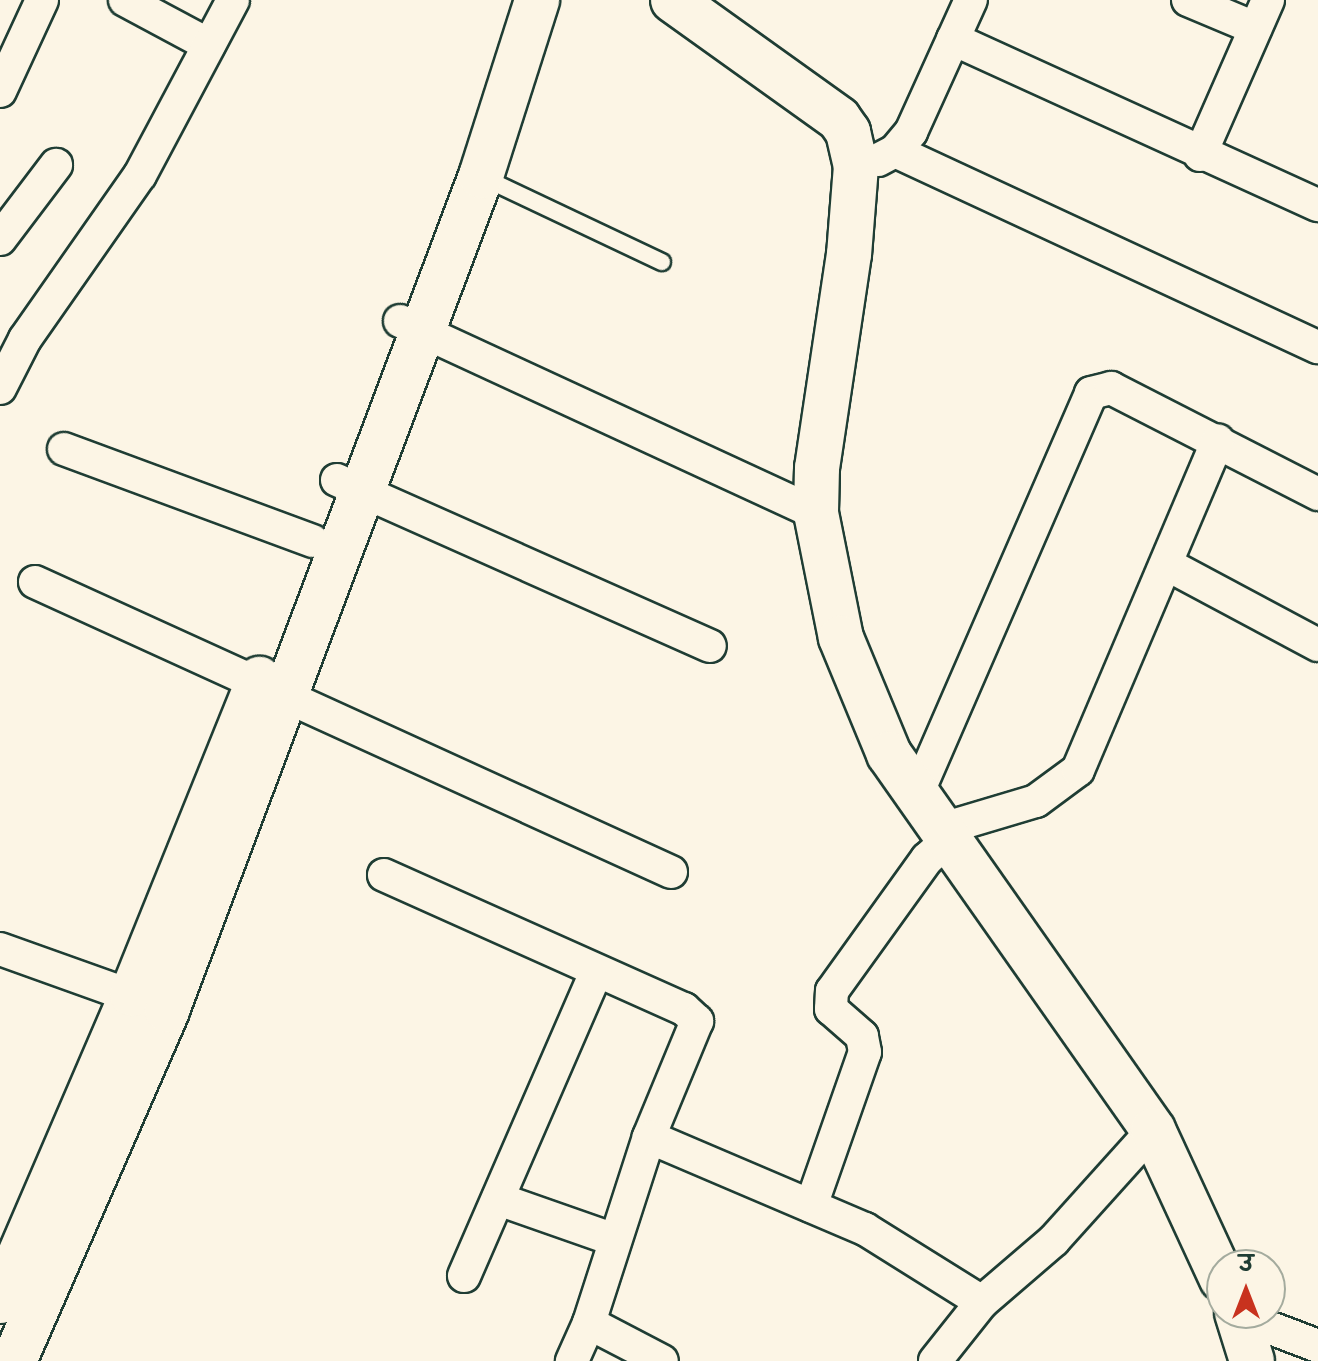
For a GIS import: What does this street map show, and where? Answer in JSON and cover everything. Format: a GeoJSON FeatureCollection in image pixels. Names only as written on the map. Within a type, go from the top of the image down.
{"type":"FeatureCollection","features":[{"type":"Feature","properties":{"kind":"street"},"geometry":{"type":"LineString","coordinates":[[0,91],[42,0]]}},
{"type":"Feature","properties":{"kind":"street"},"geometry":{"type":"LineString","coordinates":[[125,0],[209,45]]}},
{"type":"Feature","properties":{"kind":"street"},"geometry":{"type":"LineString","coordinates":[[0,388],[25,339],[140,175],[233,0]]}},
{"type":"Feature","properties":{"kind":"street"},"geometry":{"type":"LineString","coordinates":[[411,327],[515,0]]}},
{"type":"Feature","properties":{"kind":"street"},"geometry":{"type":"LineString","coordinates":[[14,1361],[149,1002],[411,327],[481,176],[537,0]]}},
{"type":"Feature","properties":{"kind":"street"},"geometry":{"type":"LineString","coordinates":[[673,0],[839,119],[876,158],[1318,347]]}},
{"type":"Feature","properties":{"kind":"street"},"geometry":{"type":"LineString","coordinates":[[971,0],[911,132],[876,158],[816,513],[841,638],[889,754],[1153,1130],[1208,1249]]}},
{"type":"Feature","properties":{"kind":"street"},"geometry":{"type":"LineString","coordinates":[[1188,0],[1261,14],[1200,155]]}},
{"type":"Feature","properties":{"kind":"street"},"geometry":{"type":"LineString","coordinates":[[953,39],[1200,155],[1318,205]]}},
{"type":"Feature","properties":{"kind":"street"},"geometry":{"type":"LineString","coordinates":[[0,239],[56,165]]}},
{"type":"Feature","properties":{"kind":"street"},"geometry":{"type":"LineString","coordinates":[[411,327],[816,513]]}},
{"type":"Feature","properties":{"kind":"street"},"geometry":{"type":"LineString","coordinates":[[917,794],[1091,393],[1111,388],[1218,440],[1318,494]]}},
{"type":"Feature","properties":{"kind":"street"},"geometry":{"type":"LineString","coordinates":[[811,1206],[865,1052],[862,1036],[831,1009],[832,991],[946,833],[1036,801],[1078,770],[1168,565],[1218,440]]}},
{"type":"Feature","properties":{"kind":"street"},"geometry":{"type":"LineString","coordinates":[[64,449],[313,541]]}},
{"type":"Feature","properties":{"kind":"street"},"geometry":{"type":"LineString","coordinates":[[270,692],[313,541],[349,486]]}},
{"type":"Feature","properties":{"kind":"street"},"geometry":{"type":"LineString","coordinates":[[349,486],[710,646]]}},
{"type":"Feature","properties":{"kind":"street"},"geometry":{"type":"LineString","coordinates":[[1168,565],[1318,645]]}},
{"type":"Feature","properties":{"kind":"street"},"geometry":{"type":"LineString","coordinates":[[35,582],[270,692],[671,872]]}},
{"type":"Feature","properties":{"kind":"street"},"geometry":{"type":"LineString","coordinates":[[384,875],[684,1009],[697,1021],[649,1137],[589,1323],[572,1361]]}},
{"type":"Feature","properties":{"kind":"street"},"geometry":{"type":"LineString","coordinates":[[0,949],[149,1002]]}},
{"type":"Feature","properties":{"kind":"street"},"geometry":{"type":"LineString","coordinates":[[464,1276],[596,972]]}},
{"type":"Feature","properties":{"kind":"street"},"geometry":{"type":"LineString","coordinates":[[0,1301],[149,1002]]}},
{"type":"Feature","properties":{"kind":"street"},"geometry":{"type":"LineString","coordinates":[[935,1361],[982,1302],[1054,1240],[1153,1130]]}},
{"type":"Feature","properties":{"kind":"street"},"geometry":{"type":"LineString","coordinates":[[649,1137],[865,1229],[982,1302]]}},
{"type":"Feature","properties":{"kind":"street"},"geometry":{"type":"LineString","coordinates":[[498,1199],[615,1240]]}},
{"type":"Feature","properties":{"kind":"street"},"geometry":{"type":"LineString","coordinates":[[589,1323],[662,1361]]}},
{"type":"Feature","properties":{"kind":"street"},"geometry":{"type":"LineString","coordinates":[[1242,1329],[1252,1361]]}},
{"type":"Feature","properties":{"kind":"street"},"geometry":{"type":"LineString","coordinates":[[1285,1329],[1318,1346]]}},
{"type":"Feature","properties":{"kind":"lane"},"geometry":{"type":"LineString","coordinates":[[481,176],[662,262]]}}]}
